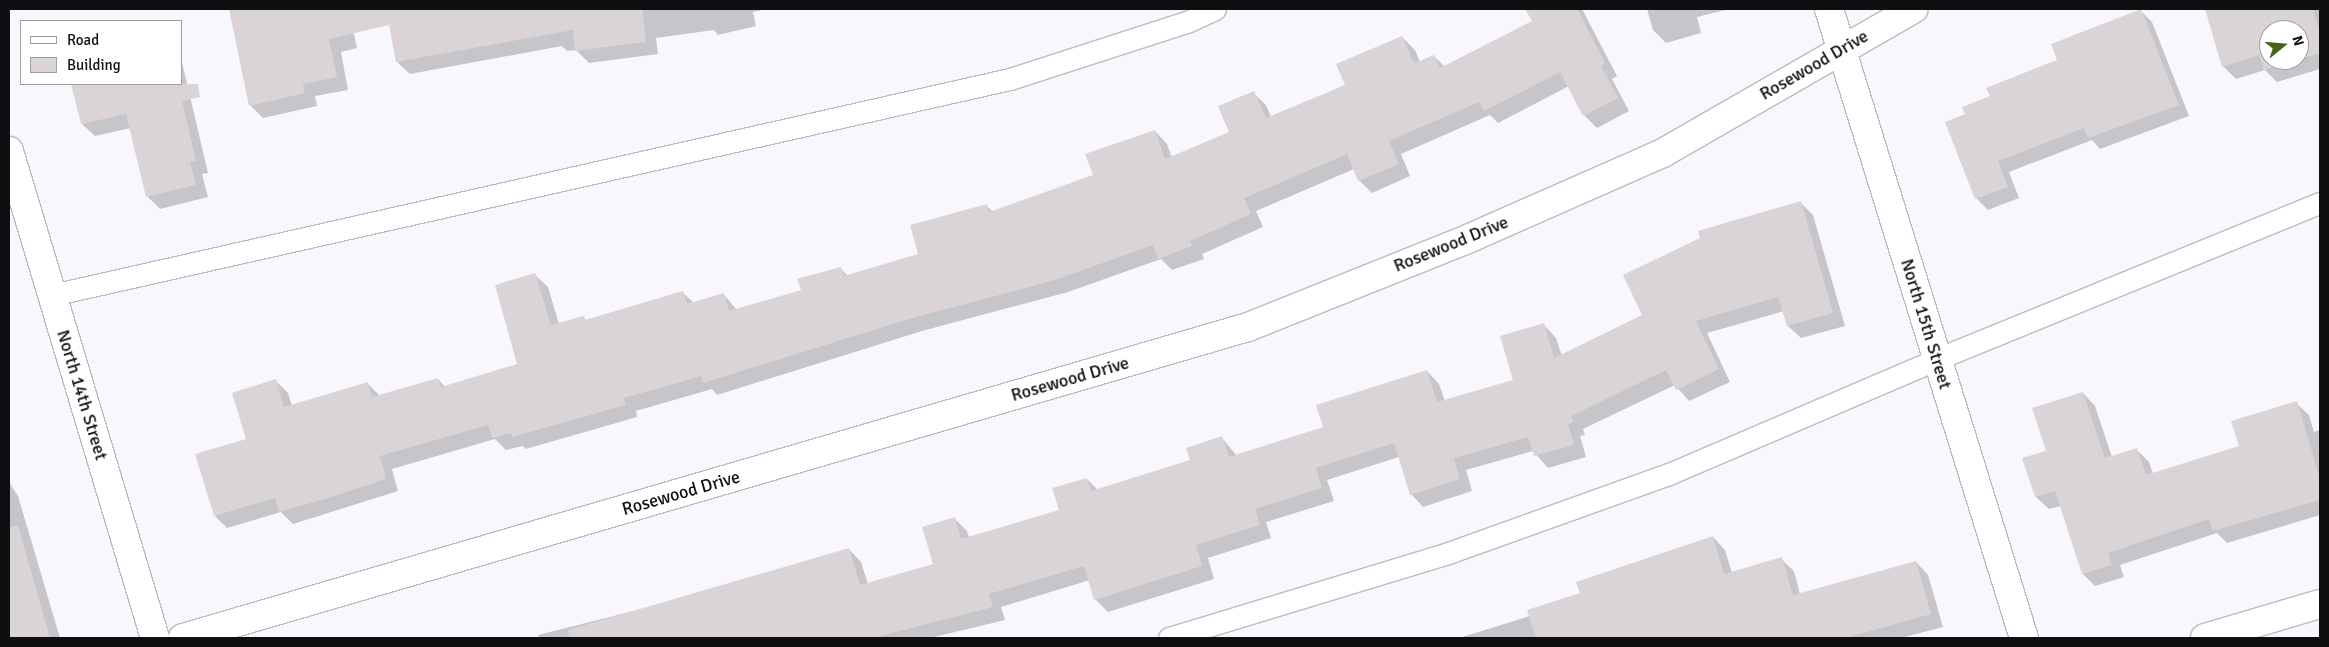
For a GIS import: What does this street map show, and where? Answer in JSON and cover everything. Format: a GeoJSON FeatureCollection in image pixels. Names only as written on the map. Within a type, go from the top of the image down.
{"type":"FeatureCollection","features":[{"type":"Feature","properties":{"kind":"street","name":"North 15th Street"},"geometry":{"type":"LineString","coordinates":[[1829,9],[2024,638]]}},
{"type":"Feature","properties":{"kind":"street","name":"Rosewood Drive"},"geometry":{"type":"LineString","coordinates":[[183,638],[1248,327],[1470,238],[1662,153],[1840,48],[1912,9]]}},
{"type":"Feature","properties":{"kind":"street","name":"North 14th Street"},"geometry":{"type":"LineString","coordinates":[[9,151],[155,638]]}},
{"type":"Feature","properties":{"kind":"street"},"geometry":{"type":"LineString","coordinates":[[2205,638],[2320,604]]}},
{"type":"Feature","properties":{"kind":"lane"},"geometry":{"type":"LineString","coordinates":[[52,295],[1010,79],[1187,22],[1215,9]]}},
{"type":"Feature","properties":{"kind":"lane"},"geometry":{"type":"LineString","coordinates":[[1169,638],[1448,553],[1669,474],[1937,359],[2320,203]]}},
{"type":"Feature","properties":{"kind":"building"},"geometry":{"type":"Polygon","coordinates":[[[229,9],[642,9],[646,42],[575,51],[573,30],[396,62],[389,25],[329,39],[337,77],[303,84],[305,93],[249,106],[229,9]]]}},
{"type":"Feature","properties":{"kind":"building"},"geometry":{"type":"Polygon","coordinates":[[[1525,9],[1577,9],[1605,63],[1601,66],[1618,98],[1583,116],[1560,72],[1484,111],[1479,102],[1389,141],[1399,164],[1358,181],[1347,154],[1244,198],[1251,214],[1190,241],[1192,246],[1158,259],[1153,245],[1055,280],[909,319],[703,383],[701,376],[624,398],[626,405],[512,437],[511,433],[492,438],[488,425],[380,456],[386,479],[279,512],[275,498],[214,516],[195,454],[246,439],[232,393],[276,379],[284,407],[368,382],[372,397],[438,378],[441,387],[517,364],[495,285],[535,273],[551,325],[584,316],[585,320],[683,291],[687,304],[724,293],[729,311],[801,290],[797,279],[841,267],[844,276],[918,254],[910,225],[987,204],[989,212],[1093,175],[1085,154],[1155,130],[1165,159],[1229,132],[1218,106],[1254,91],[1266,118],[1345,85],[1336,64],[1402,36],[1414,63],[1434,55],[1440,68],[1532,21],[1525,9]]]}},
{"type":"Feature","properties":{"kind":"building"},"geometry":{"type":"Polygon","coordinates":[[[2141,9],[2179,105],[2088,138],[2084,128],[1998,161],[2008,187],[1975,199],[1945,122],[1965,114],[1962,107],[1990,96],[1986,88],[2057,60],[2051,44],[2141,9]]]}},
{"type":"Feature","properties":{"kind":"building"},"geometry":{"type":"Polygon","coordinates":[[[2205,9],[2313,9],[2320,34],[2320,53],[2309,56],[2309,20],[2259,20],[2259,55],[2222,67],[2205,9]]]}},
{"type":"Feature","properties":{"kind":"building"},"geometry":{"type":"Polygon","coordinates":[[[198,84],[200,97],[182,101],[196,161],[190,162],[196,185],[146,197],[126,114],[81,124],[71,85],[198,84]]]}},
{"type":"Feature","properties":{"kind":"building"},"geometry":{"type":"Polygon","coordinates":[[[1801,201],[1833,313],[1787,326],[1778,297],[1696,321],[1719,369],[1676,390],[1666,370],[1571,416],[1573,422],[1568,424],[1574,445],[1534,456],[1528,437],[1454,458],[1460,479],[1410,495],[1394,443],[1316,468],[1322,488],[1255,509],[1260,525],[1196,545],[1202,566],[1094,600],[1084,566],[989,594],[993,607],[873,638],[569,638],[568,630],[849,548],[860,585],[933,564],[922,527],[955,517],[961,539],[1059,510],[1052,488],[1087,478],[1091,491],[1190,460],[1186,448],[1222,436],[1229,457],[1323,427],[1316,405],[1427,370],[1437,402],[1513,380],[1500,336],[1544,323],[1554,358],[1642,315],[1623,275],[1700,238],[1698,231],[1801,201]]]}},
{"type":"Feature","properties":{"kind":"building"},"geometry":{"type":"Polygon","coordinates":[[[2083,392],[2105,458],[2137,448],[2146,475],[2239,446],[2231,421],[2297,401],[2320,479],[2320,500],[2213,531],[2209,519],[2108,553],[2112,565],[2082,574],[2055,491],[2035,497],[2022,458],[2046,451],[2032,408],[2083,392]]]}},
{"type":"Feature","properties":{"kind":"building"},"geometry":{"type":"Polygon","coordinates":[[[18,526],[50,638],[9,638],[9,527],[18,526]]]}},
{"type":"Feature","properties":{"kind":"building"},"geometry":{"type":"Polygon","coordinates":[[[1713,536],[1724,574],[1782,557],[1793,595],[1916,561],[1931,614],[1846,638],[1536,638],[1527,610],[1580,593],[1576,582],[1713,536]]]}}]}
